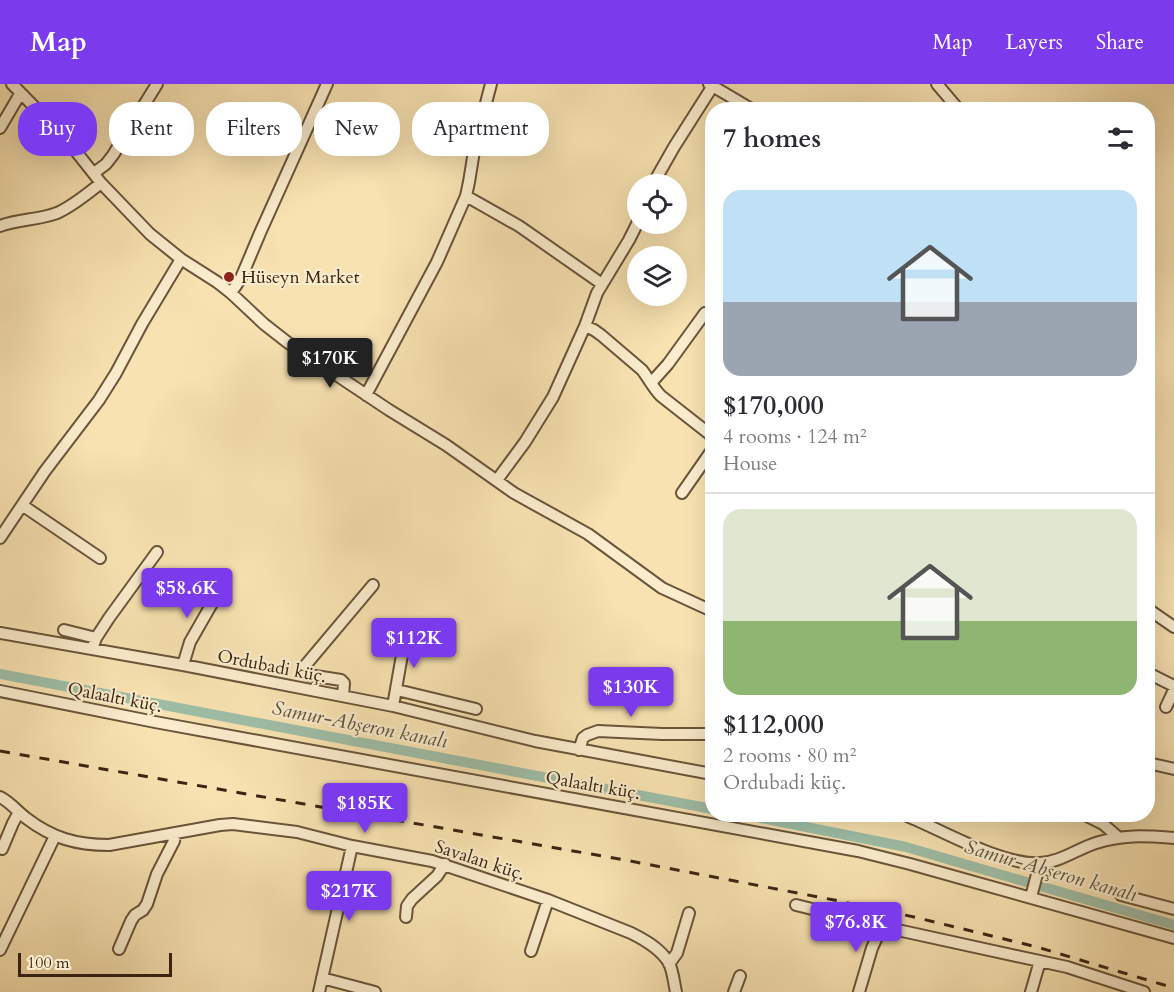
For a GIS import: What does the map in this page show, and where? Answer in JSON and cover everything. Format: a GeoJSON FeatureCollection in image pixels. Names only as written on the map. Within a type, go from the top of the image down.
{"type":"FeatureCollection","features":[{"type":"Feature","properties":{"kind":"street"},"geometry":{"type":"LineString","coordinates":[[12,84],[56,129],[101,183],[150,234],[181,259],[231,293],[286,342],[531,503],[588,534],[662,588],[705,607]]}},
{"type":"Feature","properties":{"kind":"street"},"geometry":{"type":"LineString","coordinates":[[94,173],[113,155],[157,84]]}},
{"type":"Feature","properties":{"kind":"street"},"geometry":{"type":"LineString","coordinates":[[231,293],[241,278],[327,84]]}},
{"type":"Feature","properties":{"kind":"street"},"geometry":{"type":"LineString","coordinates":[[366,395],[437,262],[466,196],[475,146],[491,84]]}},
{"type":"Feature","properties":{"kind":"street"},"geometry":{"type":"LineString","coordinates":[[937,84],[952,102]]}},
{"type":"Feature","properties":{"kind":"street"},"geometry":{"type":"LineString","coordinates":[[658,174],[712,85],[740,102]]}},
{"type":"Feature","properties":{"kind":"street"},"geometry":{"type":"LineString","coordinates":[[0,128],[20,94]]}},
{"type":"Feature","properties":{"kind":"street"},"geometry":{"type":"LineString","coordinates":[[0,226],[56,213],[71,206],[101,183]]}},
{"type":"Feature","properties":{"kind":"street"},"geometry":{"type":"LineString","coordinates":[[466,196],[519,226],[602,284]]}},
{"type":"Feature","properties":{"kind":"street"},"geometry":{"type":"LineString","coordinates":[[496,480],[525,442],[549,404],[602,284],[632,234]]}},
{"type":"Feature","properties":{"kind":"street"},"geometry":{"type":"LineString","coordinates":[[0,538],[45,471],[99,400],[181,259]]}},
{"type":"Feature","properties":{"kind":"street"},"geometry":{"type":"LineString","coordinates":[[651,383],[668,364],[705,313]]}},
{"type":"Feature","properties":{"kind":"street"},"geometry":{"type":"LineString","coordinates":[[585,326],[601,335],[642,370],[661,396],[705,431]]}},
{"type":"Feature","properties":{"kind":"street"},"geometry":{"type":"LineString","coordinates":[[682,493],[705,460]]}},
{"type":"Feature","properties":{"kind":"street"},"geometry":{"type":"LineString","coordinates":[[22,505],[100,558]]}},
{"type":"Feature","properties":{"kind":"street"},"geometry":{"type":"LineString","coordinates":[[92,649],[96,638],[157,552]]}},
{"type":"Feature","properties":{"kind":"street"},"geometry":{"type":"LineString","coordinates":[[343,696],[344,683],[341,680],[309,675],[304,667],[373,585]]}},
{"type":"Feature","properties":{"kind":"street"},"geometry":{"type":"LineString","coordinates":[[183,665],[190,642],[222,586]]}},
{"type":"Feature","properties":{"kind":"street"},"geometry":{"type":"LineString","coordinates":[[1155,614],[1174,627]]}},
{"type":"Feature","properties":{"kind":"street"},"geometry":{"type":"LineString","coordinates":[[393,706],[402,655],[426,627]]}},
{"type":"Feature","properties":{"kind":"street"},"geometry":{"type":"LineString","coordinates":[[64,630],[96,638]]}},
{"type":"Feature","properties":{"kind":"street","name":"Ordubadi küç."},"geometry":{"type":"LineString","coordinates":[[0,633],[343,696],[393,706],[502,734],[705,773]]}},
{"type":"Feature","properties":{"kind":"street"},"geometry":{"type":"LineString","coordinates":[[1155,677],[1174,688],[1166,707]]}},
{"type":"Feature","properties":{"kind":"street","name":"Qalaaltı küç."},"geometry":{"type":"LineString","coordinates":[[0,690],[155,722],[858,851],[1174,938]]}},
{"type":"Feature","properties":{"kind":"street"},"geometry":{"type":"LineString","coordinates":[[397,690],[476,709]]}},
{"type":"Feature","properties":{"kind":"street"},"geometry":{"type":"LineString","coordinates":[[579,750],[583,738],[598,731],[705,734]]}},
{"type":"Feature","properties":{"kind":"street"},"geometry":{"type":"LineString","coordinates":[[1155,765],[1174,769]]}},
{"type":"Feature","properties":{"kind":"street","name":"Savalan küç."},"geometry":{"type":"LineString","coordinates":[[0,797],[32,822],[66,840],[101,845],[233,824],[289,831],[445,864],[548,900],[631,933],[654,947],[669,964]]}},
{"type":"Feature","properties":{"kind":"street"},"geometry":{"type":"LineString","coordinates":[[2,849],[19,812]]}},
{"type":"Feature","properties":{"kind":"street"},"geometry":{"type":"LineString","coordinates":[[920,822],[999,856],[1040,863],[1062,858],[1086,847],[1118,837],[1174,838]]}},
{"type":"Feature","properties":{"kind":"street"},"geometry":{"type":"LineString","coordinates":[[1099,822],[1118,837]]}},
{"type":"Feature","properties":{"kind":"street"},"geometry":{"type":"LineString","coordinates":[[119,949],[131,921],[147,904],[157,874],[174,841],[175,834]]}},
{"type":"Feature","properties":{"kind":"street"},"geometry":{"type":"LineString","coordinates":[[0,950],[55,836]]}},
{"type":"Feature","properties":{"kind":"street"},"geometry":{"type":"LineString","coordinates":[[319,992],[352,846]]}},
{"type":"Feature","properties":{"kind":"street"},"geometry":{"type":"LineString","coordinates":[[1031,897],[1040,863]]}},
{"type":"Feature","properties":{"kind":"street"},"geometry":{"type":"LineString","coordinates":[[406,917],[407,906],[412,899],[437,876],[445,864]]}},
{"type":"Feature","properties":{"kind":"street"},"geometry":{"type":"LineString","coordinates":[[1121,895],[1174,909]]}},
{"type":"Feature","properties":{"kind":"street"},"geometry":{"type":"LineString","coordinates":[[531,951],[548,900]]}},
{"type":"Feature","properties":{"kind":"street"},"geometry":{"type":"LineString","coordinates":[[796,905],[1067,967],[1144,992]]}},
{"type":"Feature","properties":{"kind":"street"},"geometry":{"type":"LineString","coordinates":[[676,992],[669,964],[677,953],[689,913]]}},
{"type":"Feature","properties":{"kind":"street"},"geometry":{"type":"LineString","coordinates":[[859,992],[872,948],[882,926]]}},
{"type":"Feature","properties":{"kind":"street"},"geometry":{"type":"LineString","coordinates":[[1031,992],[1040,961]]}},
{"type":"Feature","properties":{"kind":"street"},"geometry":{"type":"LineString","coordinates":[[734,992],[740,975]]}},
{"type":"Feature","properties":{"kind":"street"},"geometry":{"type":"LineString","coordinates":[[322,978],[375,992]]}},
{"type":"Feature","properties":{"kind":"waterway","name":"Samur-Abşeron kanalı"},"geometry":{"type":"LineString","coordinates":[[0,674],[705,808]]}},
{"type":"Feature","properties":{"kind":"waterway","name":"Samur-Abşeron kanalı"},"geometry":{"type":"LineString","coordinates":[[781,822],[906,847],[1174,925]]}},
{"type":"Feature","properties":{"kind":"railway"},"geometry":{"type":"LineString","coordinates":[[0,751],[625,860],[834,900],[1037,947],[1174,988]]}},
{"type":"Feature","properties":{"kind":"place","name":"Hüseyn Market"},"geometry":{"type":"Point","coordinates":[229,277]}}]}
